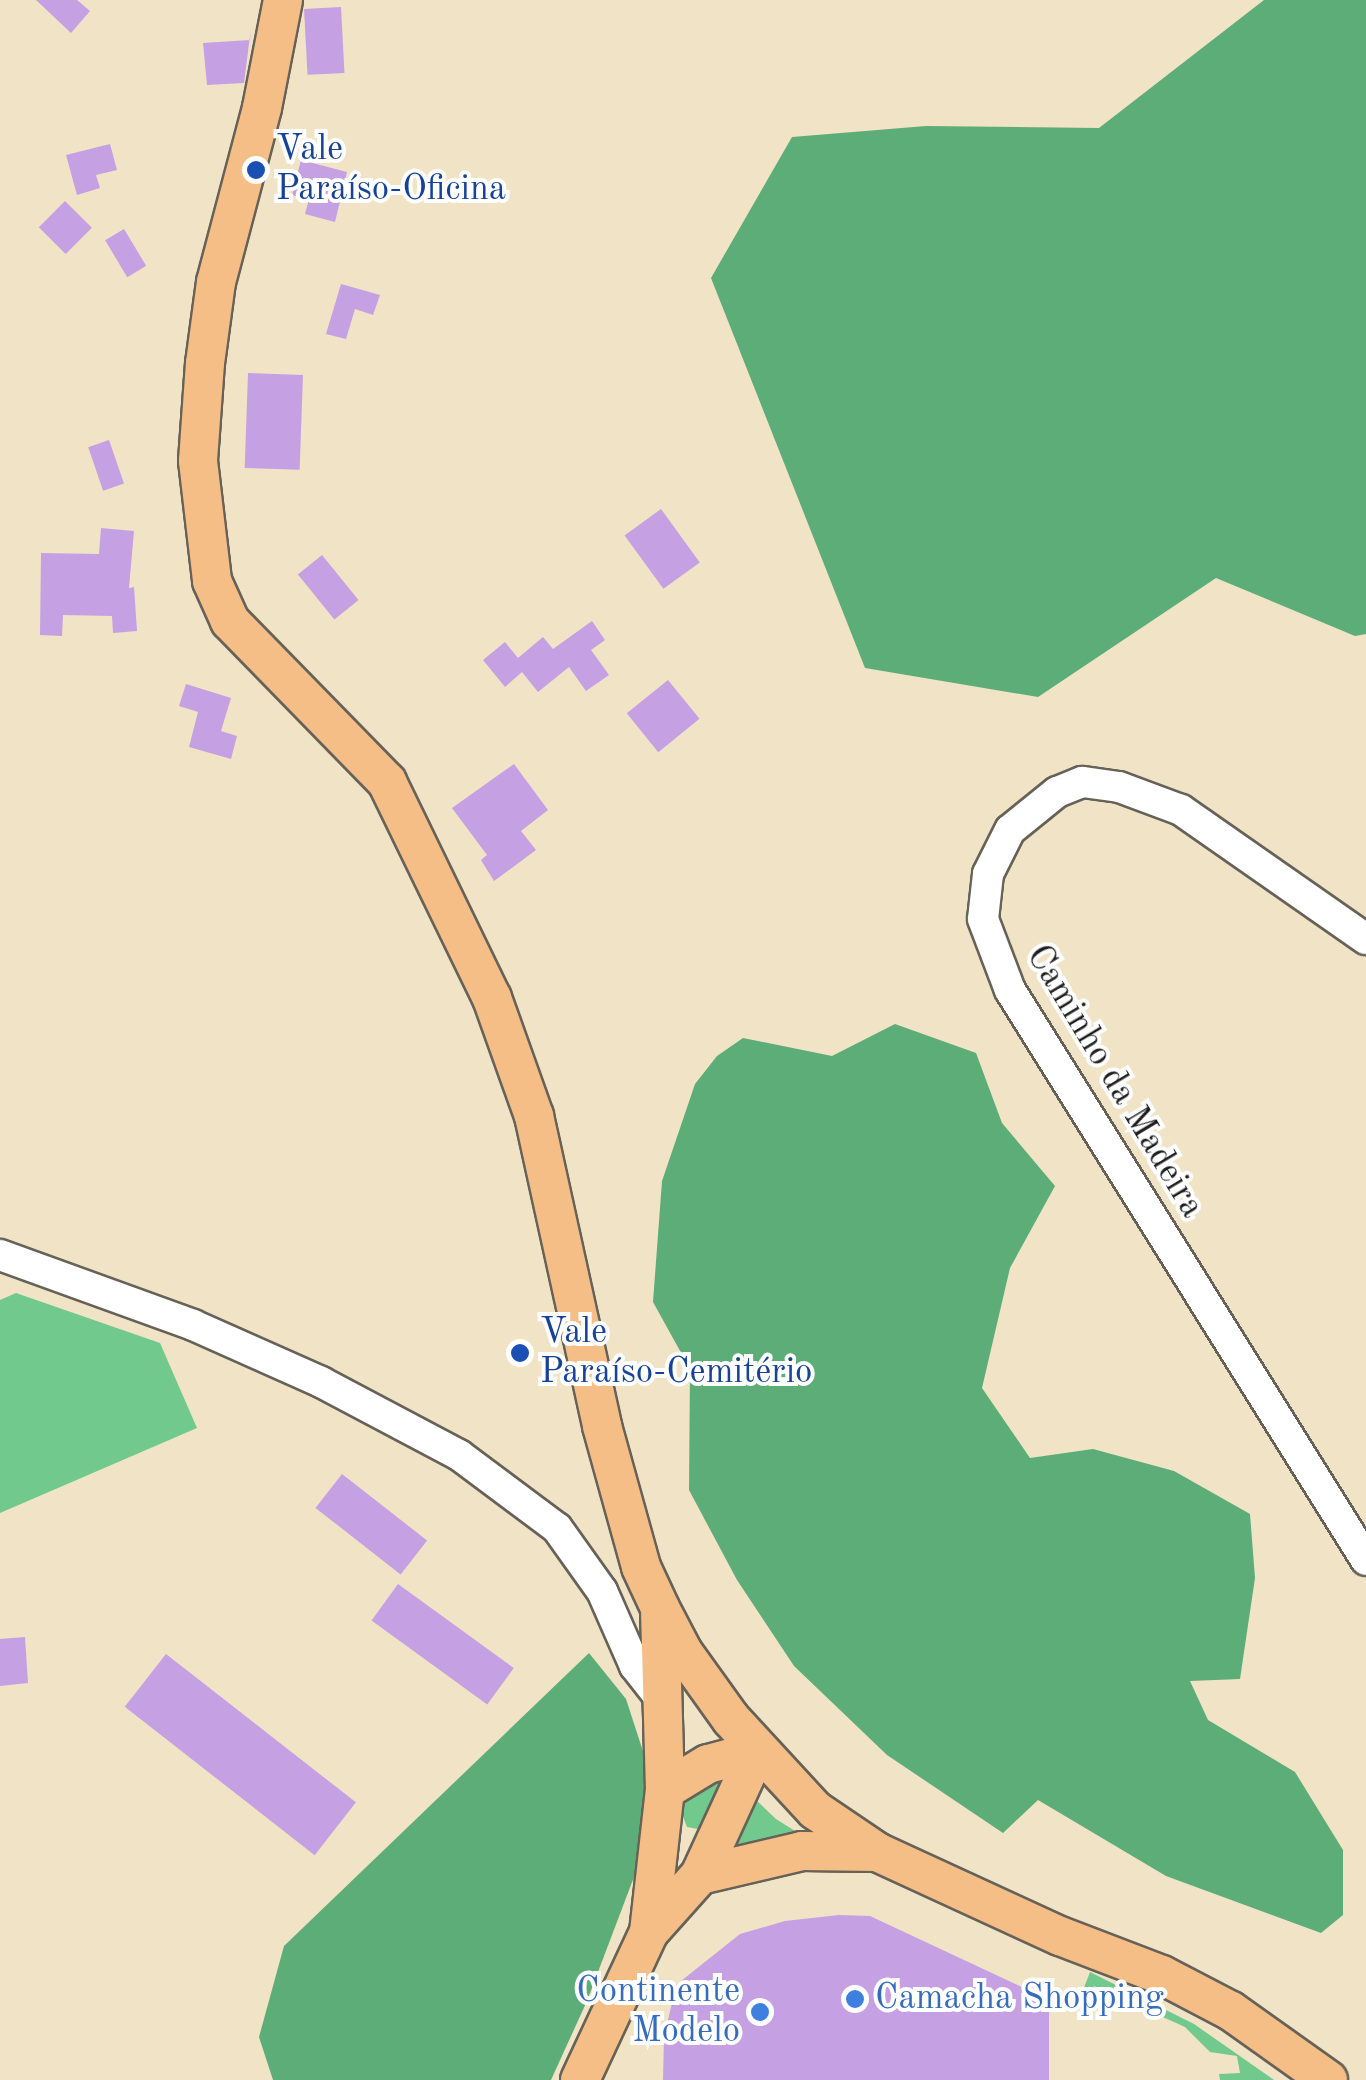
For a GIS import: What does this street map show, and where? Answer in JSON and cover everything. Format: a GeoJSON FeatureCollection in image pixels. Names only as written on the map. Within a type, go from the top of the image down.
{"type":"FeatureCollection","features":[{"type":"Feature","properties":{"kind":"main road"},"geometry":{"type":"LineString","coordinates":[[283,0],[262,108],[216,282],[205,363],[198,461],[212,581],[230,620],[387,782],[492,998],[534,1116],[602,1426],[641,1567],[660,1608],[683,1652],[757,1751],[815,1810],[877,1852],[1060,1936],[1162,1975],[1230,2012],[1328,2080]]}},
{"type":"Feature","properties":{"kind":"main road"},"geometry":{"type":"LineString","coordinates":[[649,1932],[665,1806],[660,1608]]}},
{"type":"Feature","properties":{"kind":"main road"},"geometry":{"type":"LineString","coordinates":[[665,1806],[708,1764],[757,1751]]}},
{"type":"Feature","properties":{"kind":"main road"},"geometry":{"type":"LineString","coordinates":[[580,2080],[649,1932],[700,1875],[757,1751]]}},
{"type":"Feature","properties":{"kind":"main road"},"geometry":{"type":"LineString","coordinates":[[665,1806],[700,1875]]}},
{"type":"Feature","properties":{"kind":"main road"},"geometry":{"type":"LineString","coordinates":[[700,1875],[802,1851],[877,1852]]}},
{"type":"Feature","properties":{"kind":"street","name":"Caminho da Madeira"},"geometry":{"type":"LineString","coordinates":[[1366,939],[1181,810],[1119,787],[1082,782],[1057,792],[1010,830],[988,874],[983,919],[1010,990],[1366,1560]]}},
{"type":"Feature","properties":{"kind":"street"},"geometry":{"type":"LineString","coordinates":[[0,1255],[193,1325],[320,1382],[460,1455],[558,1528],[602,1591],[634,1666],[664,1703]]}},
{"type":"Feature","properties":{"kind":"green space"},"geometry":{"type":"Polygon","coordinates":[[[1264,0],[1366,0],[1366,634],[1355,636],[1216,578],[1038,697],[865,668],[711,278],[792,137],[926,126],[1099,128],[1264,0]]]}},
{"type":"Feature","properties":{"kind":"green space"},"geometry":{"type":"Polygon","coordinates":[[[895,1024],[976,1053],[1002,1123],[1055,1186],[1010,1268],[982,1388],[1030,1458],[1093,1449],[1174,1471],[1250,1514],[1255,1578],[1240,1679],[1190,1681],[1208,1720],[1295,1772],[1343,1850],[1343,1915],[1321,1933],[1166,1876],[1038,1800],[1003,1833],[887,1755],[794,1666],[737,1580],[689,1490],[690,1369],[653,1302],[662,1181],[695,1084],[717,1056],[743,1038],[832,1056],[895,1024]]]}},
{"type":"Feature","properties":{"kind":"green space"},"geometry":{"type":"Polygon","coordinates":[[[16,1293],[160,1343],[197,1428],[0,1513],[0,1300],[16,1293]]]}},
{"type":"Feature","properties":{"kind":"green space"},"geometry":{"type":"Polygon","coordinates":[[[589,1653],[626,1699],[651,1776],[648,1840],[587,2001],[551,2080],[273,2080],[259,2037],[284,1946],[589,1653]]]}},
{"type":"Feature","properties":{"kind":"green space"},"geometry":{"type":"Polygon","coordinates":[[[725,1772],[724,1793],[703,1830],[687,1827],[681,1812],[689,1792],[725,1772]]]}},
{"type":"Feature","properties":{"kind":"green space"},"geometry":{"type":"Polygon","coordinates":[[[754,1798],[776,1819],[803,1836],[730,1853],[746,1826],[754,1798]]]}},
{"type":"Feature","properties":{"kind":"green space"},"geometry":{"type":"Polygon","coordinates":[[[1090,1972],[1194,2024],[1274,2080],[1220,2080],[1219,2074],[1240,2073],[1237,2056],[1210,2052],[1185,2027],[1094,1986],[1088,1996],[1082,1993],[1090,1972]]]}},
{"type":"Feature","properties":{"kind":"building"},"geometry":{"type":"Polygon","coordinates":[[[36,0],[77,0],[90,11],[71,33],[36,0]]]}},
{"type":"Feature","properties":{"kind":"building"},"geometry":{"type":"Polygon","coordinates":[[[341,7],[344,73],[308,75],[304,9],[341,7]]]}},
{"type":"Feature","properties":{"kind":"building"},"geometry":{"type":"Polygon","coordinates":[[[249,40],[244,83],[207,85],[203,43],[249,40]]]}},
{"type":"Feature","properties":{"kind":"building"},"geometry":{"type":"Polygon","coordinates":[[[110,144],[117,170],[96,175],[100,188],[77,195],[66,155],[110,144]]]}},
{"type":"Feature","properties":{"kind":"building"},"geometry":{"type":"Polygon","coordinates":[[[301,160],[347,172],[335,222],[305,214],[309,199],[292,195],[301,160]]]}},
{"type":"Feature","properties":{"kind":"building"},"geometry":{"type":"Polygon","coordinates":[[[65,201],[92,228],[66,254],[39,227],[65,201]]]}},
{"type":"Feature","properties":{"kind":"building"},"geometry":{"type":"Polygon","coordinates":[[[124,229],[146,266],[127,277],[105,240],[124,229]]]}},
{"type":"Feature","properties":{"kind":"building"},"geometry":{"type":"Polygon","coordinates":[[[341,284],[380,295],[373,315],[355,309],[346,339],[326,334],[341,284]]]}},
{"type":"Feature","properties":{"kind":"building"},"geometry":{"type":"Polygon","coordinates":[[[248,373],[303,375],[300,470],[245,468],[248,373]]]}},
{"type":"Feature","properties":{"kind":"building"},"geometry":{"type":"Polygon","coordinates":[[[109,440],[124,483],[103,491],[88,447],[109,440]]]}},
{"type":"Feature","properties":{"kind":"building"},"geometry":{"type":"Polygon","coordinates":[[[661,509],[700,562],[663,589],[625,535],[661,509]]]}},
{"type":"Feature","properties":{"kind":"building"},"geometry":{"type":"Polygon","coordinates":[[[101,528],[134,531],[129,588],[134,587],[137,631],[113,633],[112,616],[63,615],[62,636],[40,635],[41,553],[99,554],[101,528]]]}},
{"type":"Feature","properties":{"kind":"building"},"geometry":{"type":"Polygon","coordinates":[[[322,555],[359,600],[334,620],[298,575],[322,555]]]}},
{"type":"Feature","properties":{"kind":"building"},"geometry":{"type":"Polygon","coordinates":[[[592,621],[605,640],[591,650],[609,675],[586,691],[569,667],[538,692],[522,672],[505,687],[483,660],[505,642],[518,658],[543,637],[553,649],[592,621]]]}},
{"type":"Feature","properties":{"kind":"building"},"geometry":{"type":"Polygon","coordinates":[[[668,680],[699,719],[658,752],[627,713],[668,680]]]}},
{"type":"Feature","properties":{"kind":"building"},"geometry":{"type":"Polygon","coordinates":[[[186,684],[231,698],[221,731],[237,736],[231,759],[189,747],[198,712],[179,706],[186,684]]]}},
{"type":"Feature","properties":{"kind":"building"},"geometry":{"type":"Polygon","coordinates":[[[514,764],[548,810],[521,831],[536,850],[494,881],[481,860],[487,855],[452,808],[514,764]]]}},
{"type":"Feature","properties":{"kind":"building"},"geometry":{"type":"Polygon","coordinates":[[[342,1474],[427,1540],[401,1574],[316,1508],[342,1474]]]}},
{"type":"Feature","properties":{"kind":"building"},"geometry":{"type":"Polygon","coordinates":[[[398,1584],[514,1668],[487,1704],[372,1620],[398,1584]]]}},
{"type":"Feature","properties":{"kind":"building"},"geometry":{"type":"Polygon","coordinates":[[[25,1637],[28,1683],[0,1686],[0,1639],[25,1637]]]}},
{"type":"Feature","properties":{"kind":"building"},"geometry":{"type":"Polygon","coordinates":[[[166,1654],[356,1802],[315,1855],[125,1707],[166,1654]]]}},
{"type":"Feature","properties":{"kind":"building","name":"Camacha Shopping"},"geometry":{"type":"Polygon","coordinates":[[[870,1916],[1024,1988],[1049,2010],[1049,2080],[663,2080],[664,2038],[676,1985],[740,1934],[785,1921],[870,1916]]]}},
{"type":"Feature","properties":{"kind":"place","name":"Vale Paraíso-Oficina"},"geometry":{"type":"Point","coordinates":[256,170]}},
{"type":"Feature","properties":{"kind":"place","name":"Vale Paraíso-Cemitério"},"geometry":{"type":"Point","coordinates":[520,1353]}},
{"type":"Feature","properties":{"kind":"place","name":"Camacha Shopping"},"geometry":{"type":"Point","coordinates":[855,1999]}},
{"type":"Feature","properties":{"kind":"place","name":"Continente Modelo"},"geometry":{"type":"Point","coordinates":[760,2012]}}]}
